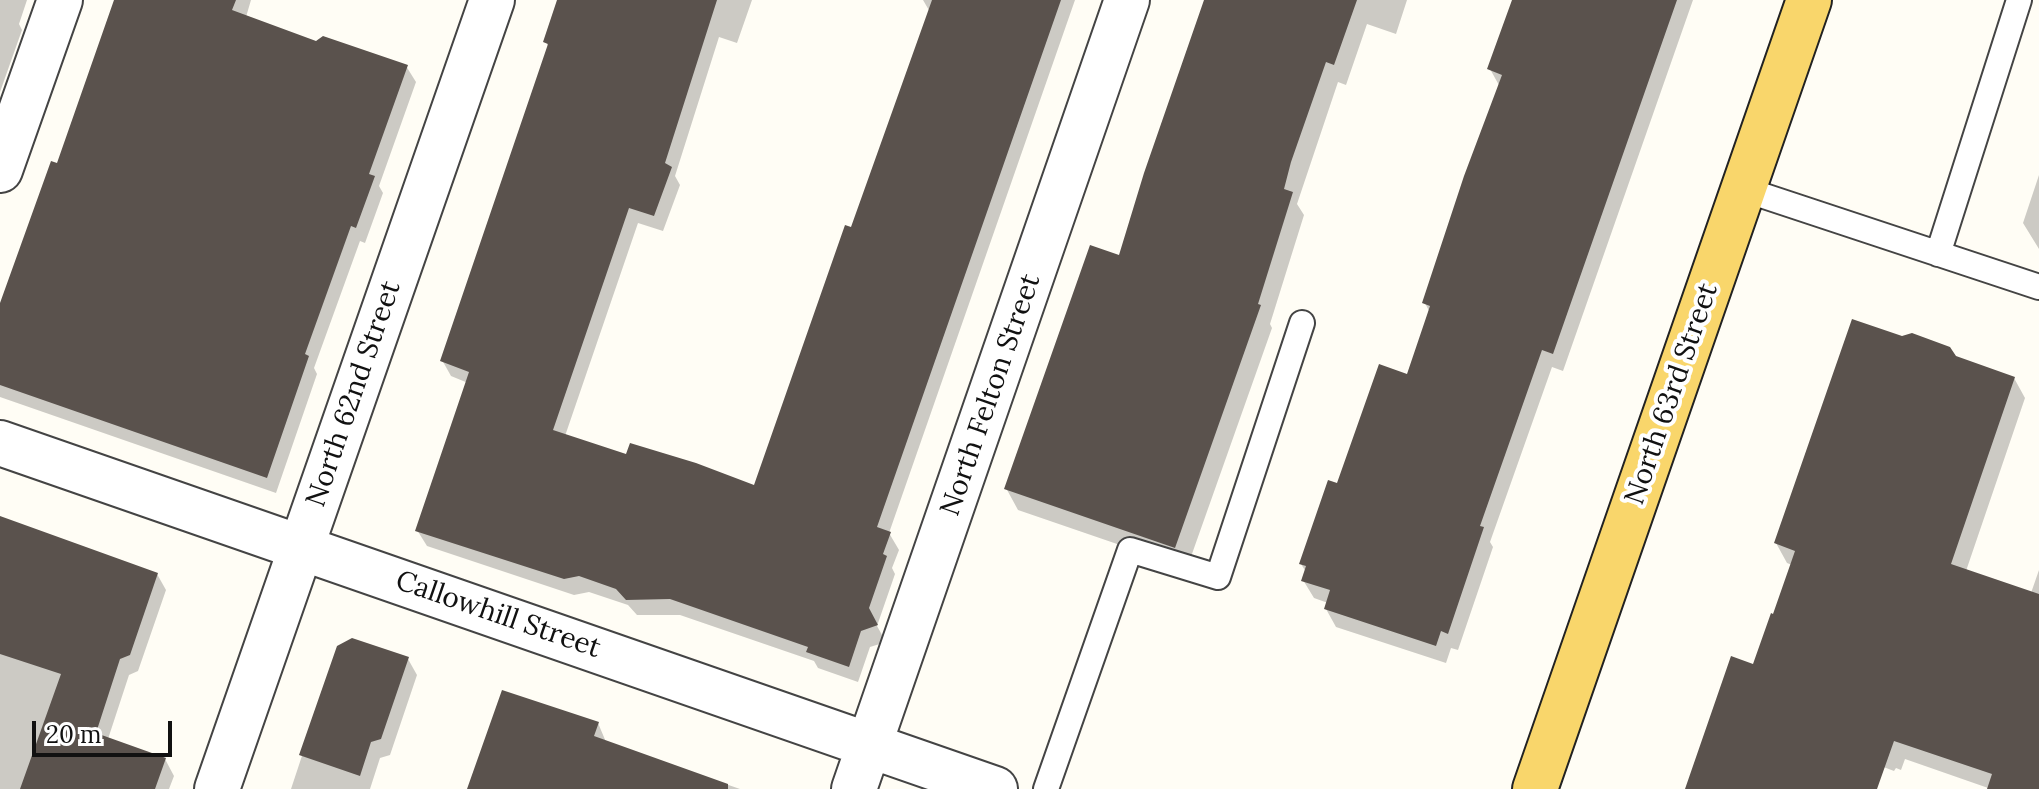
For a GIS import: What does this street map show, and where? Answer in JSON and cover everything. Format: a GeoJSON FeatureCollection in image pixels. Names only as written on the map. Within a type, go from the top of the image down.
{"type":"FeatureCollection","features":[{"type":"Feature","properties":{"kind":"main road","name":"North 63rd Street"},"geometry":{"type":"LineString","coordinates":[[1535,789],[1809,0]]}},
{"type":"Feature","properties":{"kind":"street"},"geometry":{"type":"LineString","coordinates":[[0,170],[60,0]]}},
{"type":"Feature","properties":{"kind":"street","name":"North 62nd Street"},"geometry":{"type":"LineString","coordinates":[[217,789],[492,0]]}},
{"type":"Feature","properties":{"kind":"street","name":"North Felton Street"},"geometry":{"type":"LineString","coordinates":[[854,789],[1127,0]]}},
{"type":"Feature","properties":{"kind":"street","name":"Callowhill Street"},"geometry":{"type":"LineString","coordinates":[[0,443],[995,789]]}},
{"type":"Feature","properties":{"kind":"lane"},"geometry":{"type":"LineString","coordinates":[[1938,254],[2019,0]]}},
{"type":"Feature","properties":{"kind":"lane"},"geometry":{"type":"LineString","coordinates":[[1743,189],[2039,287]]}},
{"type":"Feature","properties":{"kind":"lane"},"geometry":{"type":"LineString","coordinates":[[1046,789],[1130,550],[1218,577],[1302,323]]}},
{"type":"Feature","properties":{"kind":"building"},"geometry":{"type":"Polygon","coordinates":[[[114,0],[236,0],[232,10],[316,41],[323,36],[408,65],[369,174],[375,176],[356,228],[351,226],[305,354],[309,356],[267,478],[0,385],[0,303],[51,161],[57,163],[114,0]]]}},
{"type":"Feature","properties":{"kind":"building"},"geometry":{"type":"Polygon","coordinates":[[[557,0],[717,0],[665,163],[672,167],[654,216],[629,208],[553,430],[626,454],[630,443],[754,485],[845,225],[851,227],[932,0],[1061,0],[877,527],[891,532],[883,554],[887,556],[869,608],[878,625],[861,631],[849,667],[806,652],[808,647],[670,599],[626,600],[616,589],[579,576],[564,579],[415,531],[469,372],[440,361],[548,44],[543,42],[557,0]]]}},
{"type":"Feature","properties":{"kind":"building"},"geometry":{"type":"Polygon","coordinates":[[[1204,0],[1357,0],[1334,65],[1326,62],[1291,162],[1284,189],[1293,192],[1258,304],[1261,305],[1175,548],[1004,489],[1090,245],[1119,255],[1204,0]]]}},
{"type":"Feature","properties":{"kind":"building"},"geometry":{"type":"Polygon","coordinates":[[[1512,0],[1677,0],[1553,354],[1542,350],[1480,526],[1484,527],[1448,634],[1441,631],[1436,646],[1324,609],[1330,590],[1301,581],[1306,566],[1299,564],[1328,480],[1337,483],[1379,364],[1407,374],[1430,306],[1422,303],[1464,176],[1502,75],[1487,69],[1512,0]]]}},
{"type":"Feature","properties":{"kind":"building"},"geometry":{"type":"Polygon","coordinates":[[[1852,319],[1902,336],[1912,333],[1950,347],[1956,356],[2015,377],[1951,564],[2039,594],[2039,789],[1987,789],[1992,774],[1894,741],[1877,789],[1685,789],[1731,656],[1753,664],[1773,614],[1795,551],[1774,543],[1852,319]]]}},
{"type":"Feature","properties":{"kind":"building"},"geometry":{"type":"Polygon","coordinates":[[[0,516],[158,573],[130,655],[120,659],[96,733],[166,758],[155,789],[20,789],[61,674],[0,654],[0,516]]]}},
{"type":"Feature","properties":{"kind":"building"},"geometry":{"type":"Polygon","coordinates":[[[352,638],[409,657],[381,739],[371,742],[360,776],[299,755],[337,646],[352,638]]]}},
{"type":"Feature","properties":{"kind":"building"},"geometry":{"type":"Polygon","coordinates":[[[502,690],[599,722],[594,736],[728,784],[728,789],[467,789],[502,690]]]}}]}
